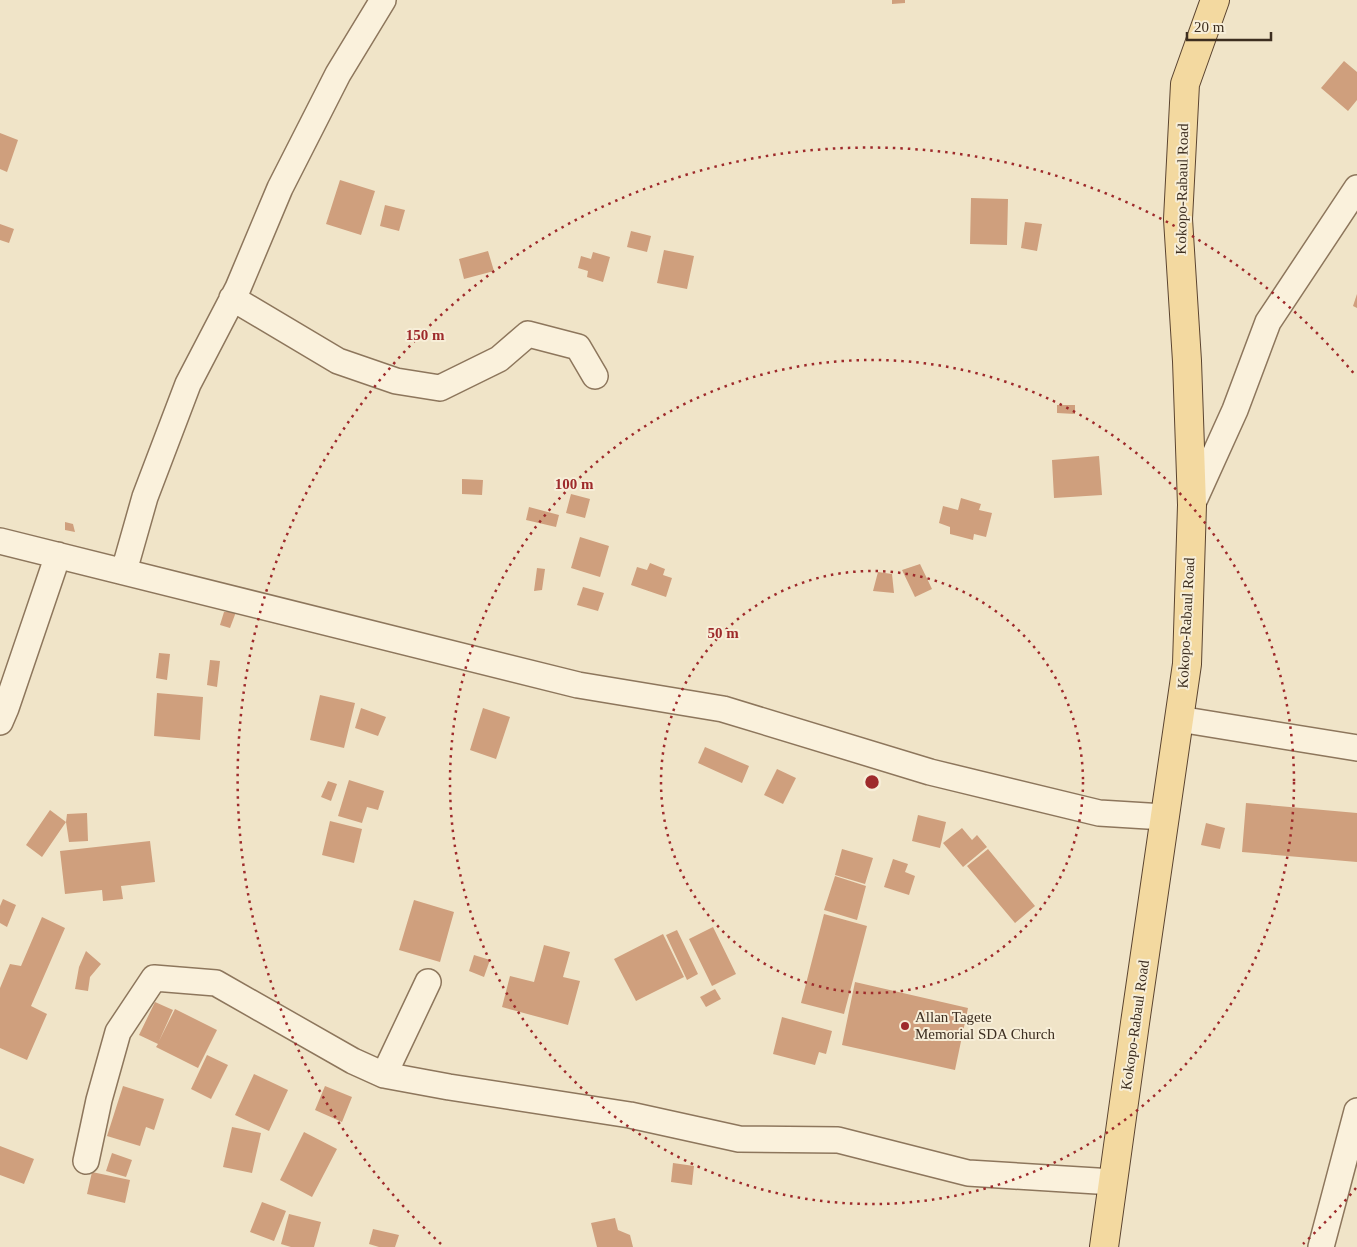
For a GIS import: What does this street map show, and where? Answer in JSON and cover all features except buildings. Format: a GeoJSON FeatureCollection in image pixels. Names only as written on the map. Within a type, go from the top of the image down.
{"type":"FeatureCollection","features":[{"type":"Feature","properties":{"kind":"main road","name":"Kokopo-Rabaul Road"},"geometry":{"type":"LineString","coordinates":[[1104,1247],[1187,664],[1192,505],[1187,361],[1178,219],[1184,84],[1215,0]]}},
{"type":"Feature","properties":{"kind":"street"},"geometry":{"type":"LineString","coordinates":[[124,571],[145,497],[188,384],[232,298],[280,188],[338,74],[383,0]]}},
{"type":"Feature","properties":{"kind":"street"},"geometry":{"type":"LineString","coordinates":[[1192,505],[1235,410],[1268,322],[1357,188]]}},
{"type":"Feature","properties":{"kind":"street"},"geometry":{"type":"LineString","coordinates":[[232,298],[338,361],[396,381],[440,388],[499,359],[528,334],[578,348],[595,376]]}},
{"type":"Feature","properties":{"kind":"street"},"geometry":{"type":"LineString","coordinates":[[0,541],[578,685],[722,709],[930,772],[1099,813],[1164,817]]}},
{"type":"Feature","properties":{"kind":"street"},"geometry":{"type":"LineString","coordinates":[[0,722],[58,555]]}},
{"type":"Feature","properties":{"kind":"street"},"geometry":{"type":"LineString","coordinates":[[1179,719],[1357,748]]}},
{"type":"Feature","properties":{"kind":"street"},"geometry":{"type":"LineString","coordinates":[[86,1161],[99,1100],[118,1032],[154,978],[216,983],[353,1061],[384,1075],[630,1115],[739,1139],[838,1140],[968,1173],[1113,1182]]}},
{"type":"Feature","properties":{"kind":"street"},"geometry":{"type":"LineString","coordinates":[[384,1075],[428,982]]}},
{"type":"Feature","properties":{"kind":"street"},"geometry":{"type":"LineString","coordinates":[[1321,1247],[1357,1111]]}},
{"type":"Feature","properties":{"kind":"place","name":"Allan Tagete Memorial SDA Church"},"geometry":{"type":"Point","coordinates":[905,1026]}}]}
